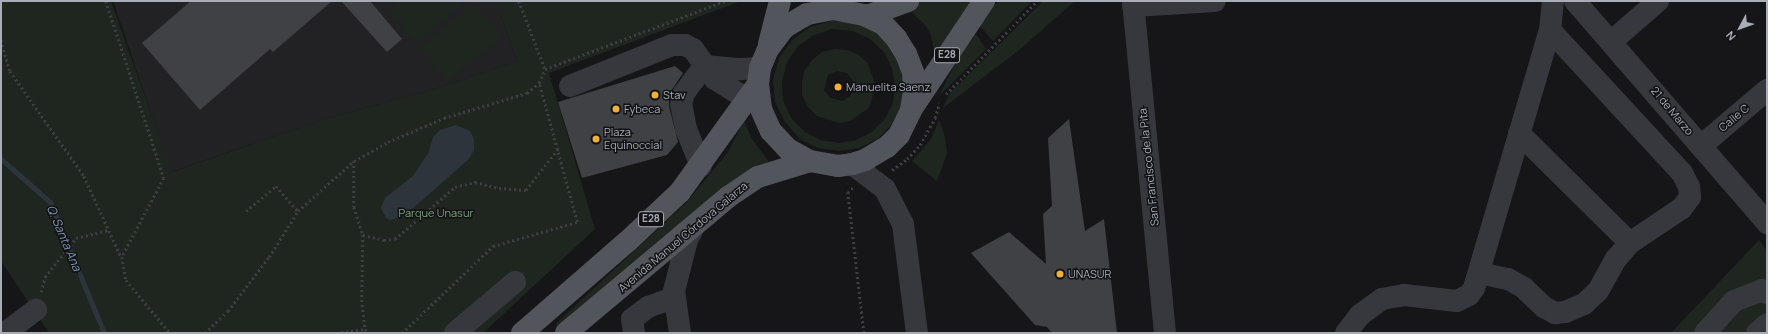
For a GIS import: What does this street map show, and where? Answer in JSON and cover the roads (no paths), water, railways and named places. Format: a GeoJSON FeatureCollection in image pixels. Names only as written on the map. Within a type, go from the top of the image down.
{"type":"FeatureCollection","features":[{"type":"Feature","properties":{"kind":"main road"},"geometry":{"type":"LineString","coordinates":[[758,75],[780,1]]}},
{"type":"Feature","properties":{"kind":"main road"},"geometry":{"type":"LineString","coordinates":[[863,11],[908,1]]}},
{"type":"Feature","properties":{"kind":"main road","name":"E28"},"geometry":{"type":"LineString","coordinates":[[758,75],[761,109],[771,131],[788,149],[810,161],[838,166],[865,160],[887,147],[899,135],[911,110],[984,1]]}},
{"type":"Feature","properties":{"kind":"main road","name":"E28"},"geometry":{"type":"LineString","coordinates":[[534,329],[680,192],[701,166],[758,75],[784,28],[807,14],[834,9],[863,11],[882,24],[896,38],[906,54],[913,72],[914,91],[911,110]]}},
{"type":"Feature","properties":{"kind":"main road","name":"Avenida Manuel Córdova Galarza"},"geometry":{"type":"LineString","coordinates":[[566,333],[693,228],[728,197],[758,177],[810,161]]}},
{"type":"Feature","properties":{"kind":"street"},"geometry":{"type":"LineString","coordinates":[[1133,4],[1215,1]]}},
{"type":"Feature","properties":{"kind":"street"},"geometry":{"type":"LineString","coordinates":[[1346,333],[1360,315],[1382,299],[1404,295],[1457,301],[1469,295],[1479,273],[1550,30],[1554,1]]}},
{"type":"Feature","properties":{"kind":"street","name":"21 de Marzo"},"geometry":{"type":"LineString","coordinates":[[1576,1],[1612,40],[1767,223]]}},
{"type":"Feature","properties":{"kind":"street"},"geometry":{"type":"LineString","coordinates":[[1612,40],[1658,1]]}},
{"type":"Feature","properties":{"kind":"street","name":"San Francisco de la Pita"},"geometry":{"type":"LineString","coordinates":[[1133,4],[1165,333]]}},
{"type":"Feature","properties":{"kind":"street"},"geometry":{"type":"LineString","coordinates":[[1479,273],[1508,279],[1524,288],[1544,307],[1555,313],[1565,312],[1584,304],[1598,291],[1616,259],[1630,242],[1682,208],[1690,197],[1689,187],[1682,173],[1550,30]]}},
{"type":"Feature","properties":{"kind":"street"},"geometry":{"type":"LineString","coordinates":[[570,86],[672,45],[685,45],[693,49],[715,79],[758,75]]}},
{"type":"Feature","properties":{"kind":"street"},"geometry":{"type":"LineString","coordinates":[[704,66],[741,70],[758,75]]}},
{"type":"Feature","properties":{"kind":"street"},"geometry":{"type":"LineString","coordinates":[[701,166],[686,128],[681,104],[684,93],[704,66]]}},
{"type":"Feature","properties":{"kind":"street","name":"Calle C"},"geometry":{"type":"LineString","coordinates":[[1701,146],[1767,90]]}},
{"type":"Feature","properties":{"kind":"street"},"geometry":{"type":"LineString","coordinates":[[1519,133],[1630,242]]}},
{"type":"Feature","properties":{"kind":"street"},"geometry":{"type":"LineString","coordinates":[[852,164],[886,189],[904,224],[917,333]]}},
{"type":"Feature","properties":{"kind":"street"},"geometry":{"type":"LineString","coordinates":[[680,333],[673,298],[675,278],[687,240],[693,228]]}},
{"type":"Feature","properties":{"kind":"street"},"geometry":{"type":"LineString","coordinates":[[455,333],[514,282]]}},
{"type":"Feature","properties":{"kind":"street"},"geometry":{"type":"LineString","coordinates":[[1705,333],[1734,301],[1762,290],[1767,293]]}},
{"type":"Feature","properties":{"kind":"street"},"geometry":{"type":"LineString","coordinates":[[628,328],[648,307],[673,298]]}},
{"type":"Feature","properties":{"kind":"street"},"geometry":{"type":"LineString","coordinates":[[5,333],[36,310]]}},
{"type":"Feature","properties":{"kind":"street"},"geometry":{"type":"LineString","coordinates":[[1756,333],[1767,324]]}},
{"type":"Feature","properties":{"kind":"waterway","name":"Q. Santa Ana"},"geometry":{"type":"LineString","coordinates":[[1,159],[50,202],[104,333]]}},
{"type":"Feature","properties":{"kind":"place","name":"Manuelita Saenz"},"geometry":{"type":"Point","coordinates":[838,87]}},
{"type":"Feature","properties":{"kind":"place","name":"Stav"},"geometry":{"type":"Point","coordinates":[655,95]}},
{"type":"Feature","properties":{"kind":"place","name":"Fybeca"},"geometry":{"type":"Point","coordinates":[616,109]}},
{"type":"Feature","properties":{"kind":"place","name":"Plaza Equinoccial"},"geometry":{"type":"Point","coordinates":[596,139]}},
{"type":"Feature","properties":{"kind":"place","name":"UNASUR"},"geometry":{"type":"Point","coordinates":[1060,274]}},
{"type":"Feature","properties":{"kind":"park label","name":"Parque Unasur"},"geometry":{"type":"Point","coordinates":[436,213]}}]}
